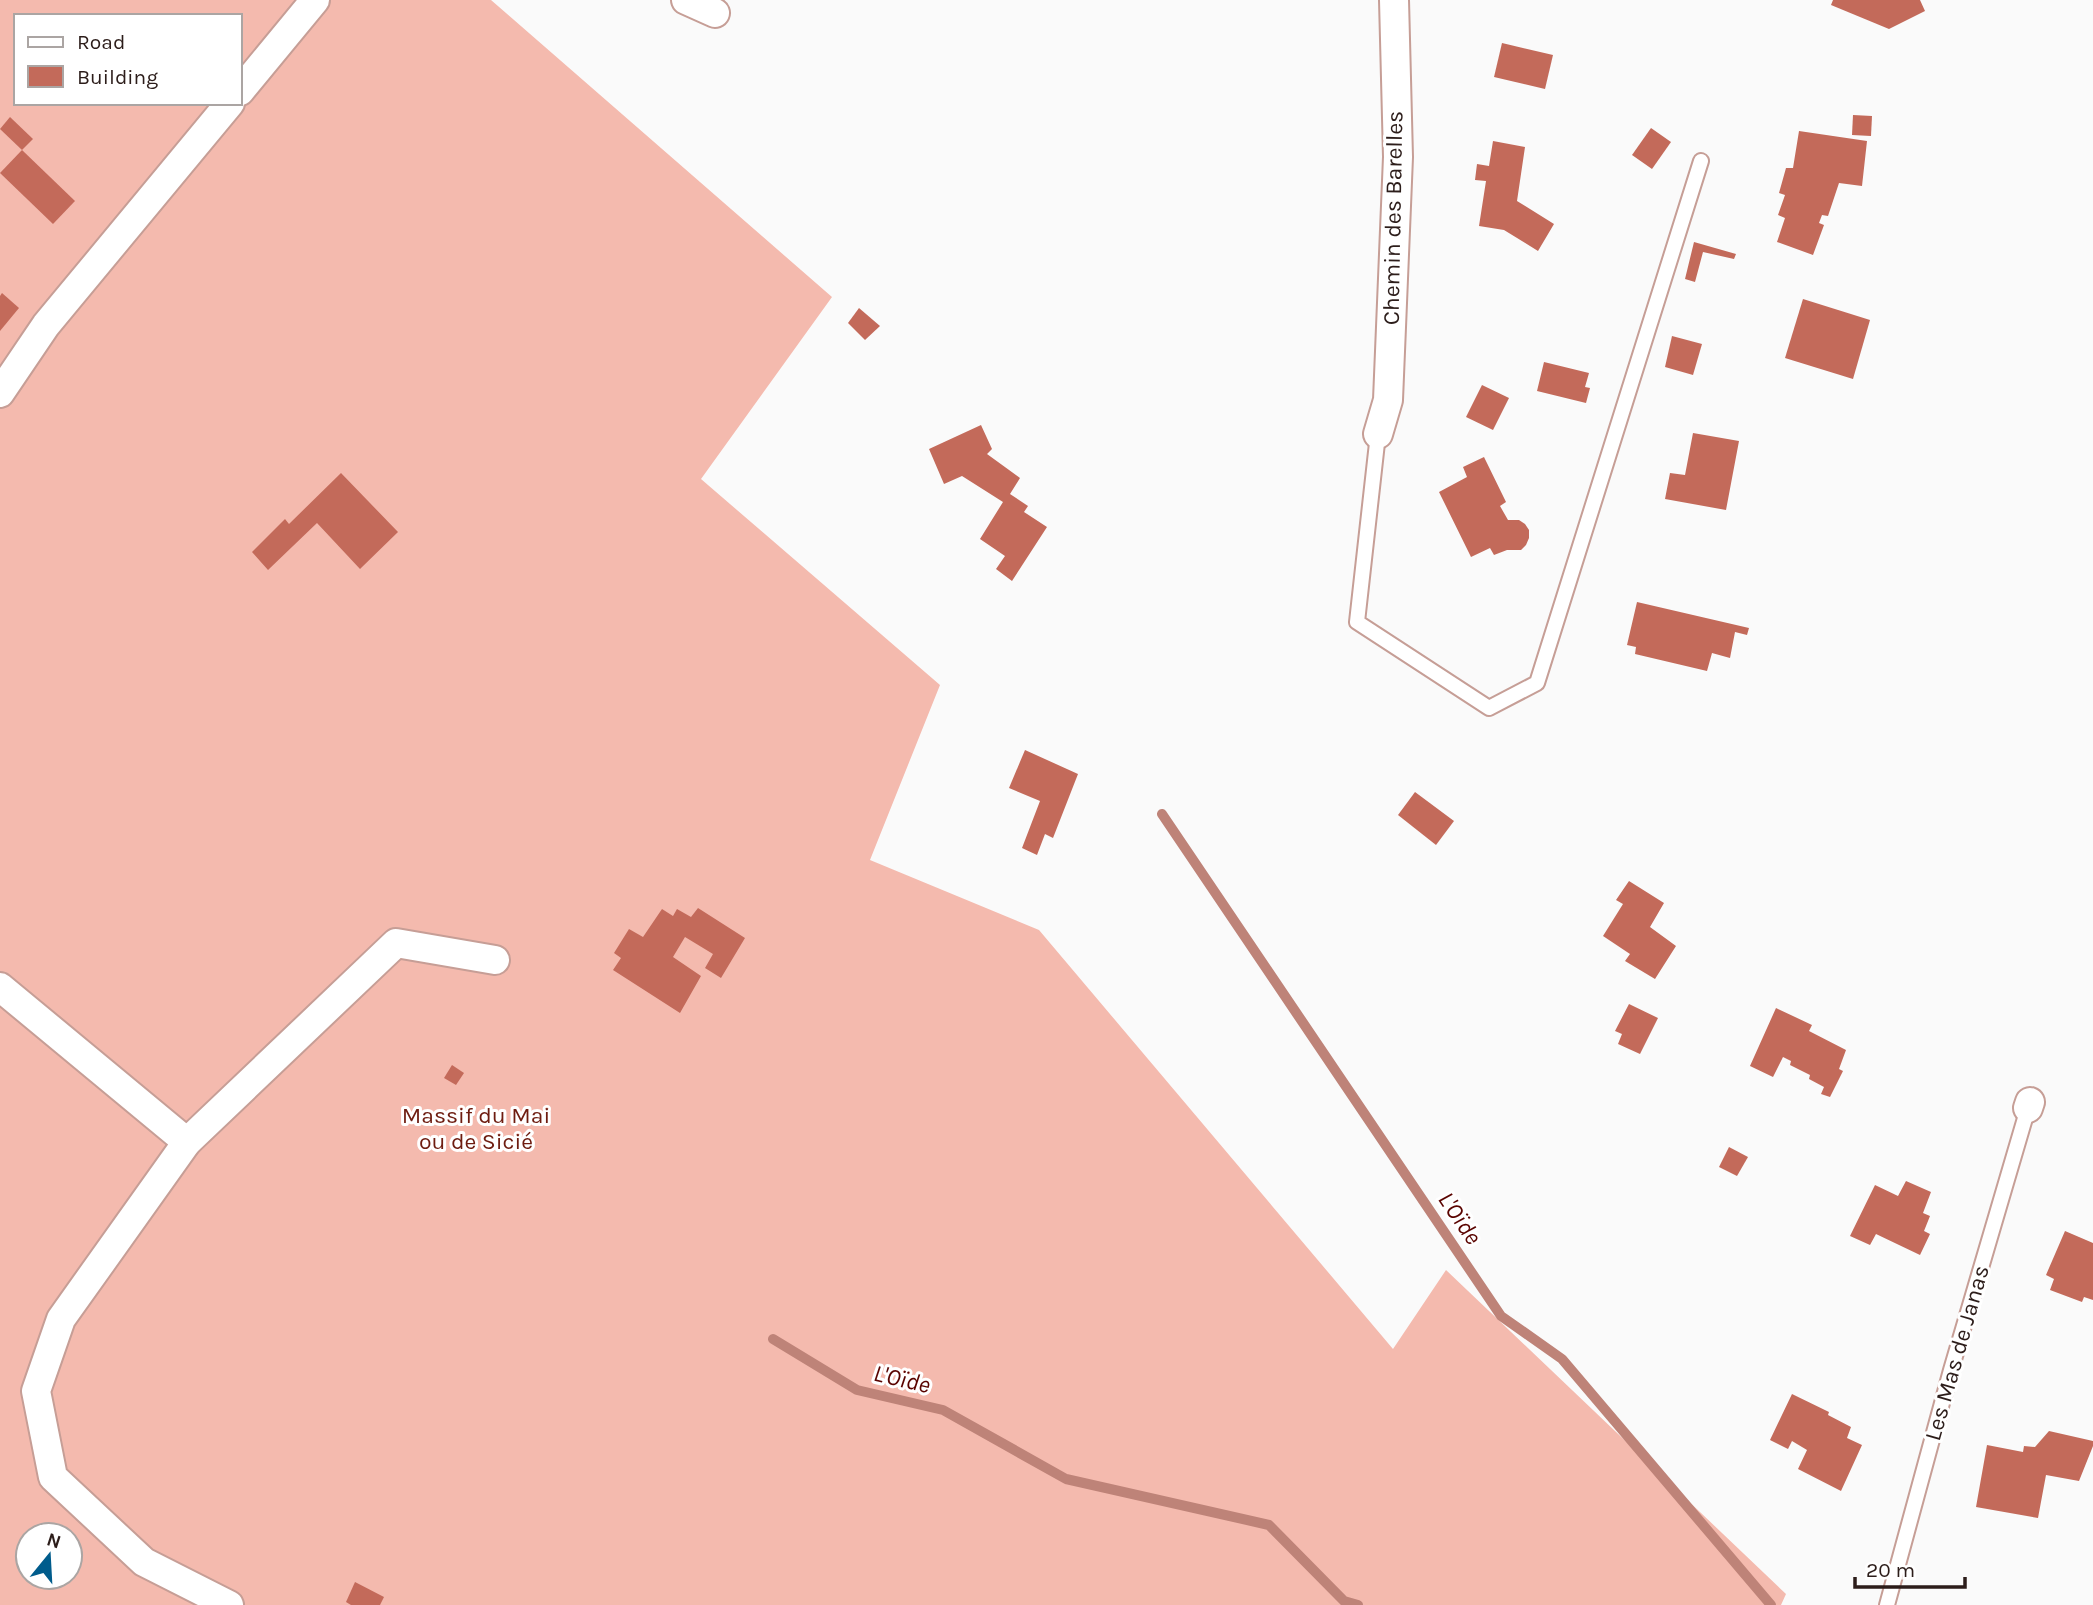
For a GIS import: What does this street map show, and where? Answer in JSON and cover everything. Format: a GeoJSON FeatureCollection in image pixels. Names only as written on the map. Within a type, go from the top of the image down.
{"type":"FeatureCollection","features":[{"type":"Feature","properties":{"kind":"street"},"geometry":{"type":"LineString","coordinates":[[242,90],[316,0]]}},
{"type":"Feature","properties":{"kind":"street"},"geometry":{"type":"LineString","coordinates":[[686,0],[715,13]]}},
{"type":"Feature","properties":{"kind":"street","name":"Chemin des Barelles"},"geometry":{"type":"LineString","coordinates":[[1378,434],[1388,400],[1398,157],[1394,0]]}},
{"type":"Feature","properties":{"kind":"street"},"geometry":{"type":"LineString","coordinates":[[4,378],[228,105]]}},
{"type":"Feature","properties":{"kind":"street"},"geometry":{"type":"LineString","coordinates":[[229,1605],[144,1563],[53,1477],[36,1391],[61,1319],[187,1142],[396,943],[495,960]]}},
{"type":"Feature","properties":{"kind":"street"},"geometry":{"type":"LineString","coordinates":[[0,987],[187,1142]]}},
{"type":"Feature","properties":{"kind":"lane"},"geometry":{"type":"LineString","coordinates":[[1378,434],[1357,622],[1489,708],[1537,683],[1702,161]]}},
{"type":"Feature","properties":{"kind":"lane","name":"Les Mas de Janas"},"geometry":{"type":"LineString","coordinates":[[1887,1605],[1951,1370],[2029,1105]]}},
{"type":"Feature","properties":{"kind":"green space","name":"Massif du Mai ou de Sicié"},"geometry":{"type":"Polygon","coordinates":[[[0,0],[491,0],[832,297],[701,479],[940,685],[870,860],[1039,930],[1393,1349],[1446,1270],[1786,1594],[1781,1605],[0,1605],[0,0]]]}},
{"type":"Feature","properties":{"kind":"building"},"geometry":{"type":"Polygon","coordinates":[[[1833,0],[1920,0],[1925,11],[1889,29],[1831,5],[1833,0]]]}},
{"type":"Feature","properties":{"kind":"building"},"geometry":{"type":"Polygon","coordinates":[[[1502,43],[1553,55],[1545,89],[1494,77],[1502,43]]]}},
{"type":"Feature","properties":{"kind":"building"},"geometry":{"type":"Polygon","coordinates":[[[1853,115],[1872,116],[1871,136],[1852,135],[1853,115]]]}},
{"type":"Feature","properties":{"kind":"building"},"geometry":{"type":"Polygon","coordinates":[[[10,117],[33,139],[22,150],[0,129],[10,117]]]}},
{"type":"Feature","properties":{"kind":"building"},"geometry":{"type":"Polygon","coordinates":[[[1651,128],[1671,142],[1652,169],[1632,155],[1651,128]]]}},
{"type":"Feature","properties":{"kind":"building"},"geometry":{"type":"Polygon","coordinates":[[[1799,131],[1867,141],[1862,186],[1839,183],[1828,216],[1822,215],[1819,223],[1824,225],[1813,255],[1777,242],[1785,218],[1778,215],[1785,195],[1779,193],[1786,168],[1793,168],[1799,131]]]}},
{"type":"Feature","properties":{"kind":"building"},"geometry":{"type":"Polygon","coordinates":[[[1493,141],[1525,147],[1517,201],[1554,224],[1538,251],[1504,230],[1479,226],[1486,181],[1475,180],[1477,164],[1489,166],[1493,141]]]}},
{"type":"Feature","properties":{"kind":"building"},"geometry":{"type":"Polygon","coordinates":[[[22,150],[75,201],[53,224],[0,173],[22,150]]]}},
{"type":"Feature","properties":{"kind":"building"},"geometry":{"type":"Polygon","coordinates":[[[1694,242],[1736,254],[1734,259],[1703,252],[1695,282],[1685,279],[1694,242]]]}},
{"type":"Feature","properties":{"kind":"building"},"geometry":{"type":"Polygon","coordinates":[[[2,293],[19,308],[0,331],[0,296],[2,293]]]}},
{"type":"Feature","properties":{"kind":"building"},"geometry":{"type":"Polygon","coordinates":[[[1803,299],[1870,320],[1853,379],[1785,358],[1803,299]]]}},
{"type":"Feature","properties":{"kind":"building"},"geometry":{"type":"Polygon","coordinates":[[[859,308],[880,326],[865,340],[848,323],[859,308]]]}},
{"type":"Feature","properties":{"kind":"building"},"geometry":{"type":"Polygon","coordinates":[[[1672,336],[1702,344],[1693,375],[1665,367],[1672,336]]]}},
{"type":"Feature","properties":{"kind":"building"},"geometry":{"type":"Polygon","coordinates":[[[1544,362],[1589,373],[1585,387],[1590,388],[1586,403],[1537,391],[1544,362]]]}},
{"type":"Feature","properties":{"kind":"building"},"geometry":{"type":"Polygon","coordinates":[[[1482,385],[1509,398],[1493,430],[1466,417],[1482,385]]]}},
{"type":"Feature","properties":{"kind":"building"},"geometry":{"type":"Polygon","coordinates":[[[981,425],[992,449],[987,454],[1020,478],[1010,494],[1028,506],[1024,512],[1047,527],[1012,581],[996,569],[1005,556],[980,539],[1003,502],[962,476],[944,484],[929,449],[981,425]]]}},
{"type":"Feature","properties":{"kind":"building"},"geometry":{"type":"Polygon","coordinates":[[[1693,433],[1739,441],[1726,510],[1665,499],[1670,473],[1685,475],[1693,433]]]}},
{"type":"Feature","properties":{"kind":"building"},"geometry":{"type":"Polygon","coordinates":[[[1484,457],[1506,502],[1500,506],[1508,520],[1519,520],[1525,524],[1529,530],[1529,538],[1521,550],[1507,550],[1494,555],[1490,548],[1471,557],[1439,492],[1467,477],[1463,467],[1484,457]]]}},
{"type":"Feature","properties":{"kind":"building"},"geometry":{"type":"Polygon","coordinates":[[[341,473],[398,532],[360,569],[317,523],[268,570],[252,552],[285,519],[289,524],[341,473]]]}},
{"type":"Feature","properties":{"kind":"building"},"geometry":{"type":"Polygon","coordinates":[[[1637,602],[1749,628],[1747,635],[1735,632],[1730,658],[1712,653],[1707,671],[1635,654],[1636,647],[1627,645],[1637,602]]]}},
{"type":"Feature","properties":{"kind":"building"},"geometry":{"type":"Polygon","coordinates":[[[1025,750],[1078,774],[1053,838],[1045,834],[1037,855],[1022,848],[1040,801],[1009,788],[1025,750]]]}},
{"type":"Feature","properties":{"kind":"building"},"geometry":{"type":"Polygon","coordinates":[[[1415,792],[1454,821],[1436,845],[1398,815],[1415,792]]]}},
{"type":"Feature","properties":{"kind":"building"},"geometry":{"type":"Polygon","coordinates":[[[1629,881],[1664,903],[1650,927],[1676,946],[1655,979],[1625,961],[1630,954],[1603,936],[1623,904],[1616,900],[1629,881]]]}},
{"type":"Feature","properties":{"kind":"building"},"geometry":{"type":"Polygon","coordinates":[[[698,908],[745,938],[721,978],[705,968],[713,954],[685,937],[673,957],[701,976],[680,1013],[613,970],[621,958],[614,953],[629,929],[643,937],[662,909],[673,916],[677,909],[691,917],[698,908]]]}},
{"type":"Feature","properties":{"kind":"building"},"geometry":{"type":"Polygon","coordinates":[[[1629,1004],[1658,1018],[1640,1054],[1618,1044],[1622,1034],[1615,1031],[1629,1004]]]}},
{"type":"Feature","properties":{"kind":"building"},"geometry":{"type":"Polygon","coordinates":[[[1776,1008],[1812,1025],[1809,1031],[1846,1050],[1839,1069],[1843,1071],[1830,1097],[1821,1094],[1824,1087],[1809,1079],[1810,1075],[1790,1065],[1791,1061],[1783,1057],[1773,1077],[1750,1066],[1776,1008]]]}},
{"type":"Feature","properties":{"kind":"building"},"geometry":{"type":"Polygon","coordinates":[[[452,1065],[464,1073],[456,1085],[444,1078],[452,1065]]]}},
{"type":"Feature","properties":{"kind":"building"},"geometry":{"type":"Polygon","coordinates":[[[1729,1147],[1748,1157],[1737,1176],[1719,1167],[1729,1147]]]}},
{"type":"Feature","properties":{"kind":"building"},"geometry":{"type":"Polygon","coordinates":[[[1906,1181],[1931,1192],[1923,1213],[1930,1216],[1924,1231],[1930,1234],[1920,1255],[1876,1234],[1870,1245],[1850,1236],[1875,1185],[1898,1196],[1906,1181]]]}},
{"type":"Feature","properties":{"kind":"building"},"geometry":{"type":"Polygon","coordinates":[[[2065,1231],[2093,1243],[2093,1300],[2084,1297],[2082,1302],[2050,1290],[2054,1279],[2046,1275],[2065,1231]]]}},
{"type":"Feature","properties":{"kind":"building"},"geometry":{"type":"Polygon","coordinates":[[[1792,1394],[1829,1412],[1828,1415],[1851,1427],[1847,1438],[1862,1445],[1841,1491],[1798,1469],[1807,1450],[1792,1441],[1788,1449],[1770,1440],[1792,1394]]]}},
{"type":"Feature","properties":{"kind":"building"},"geometry":{"type":"Polygon","coordinates":[[[2049,1431],[2093,1441],[2079,1481],[2046,1475],[2038,1518],[1976,1507],[1987,1445],[2023,1452],[2024,1446],[2035,1447],[2049,1431]]]}},
{"type":"Feature","properties":{"kind":"building"},"geometry":{"type":"Polygon","coordinates":[[[355,1582],[384,1597],[380,1605],[351,1605],[346,1602],[355,1582]]]}},
{"type":"Feature","properties":{"kind":"waterway","name":"L'Oïde"},"geometry":{"type":"LineString","coordinates":[[1162,814],[1501,1316],[1562,1359],[1771,1605]]}},
{"type":"Feature","properties":{"kind":"waterway","name":"L'Oïde"},"geometry":{"type":"LineString","coordinates":[[773,1339],[857,1390],[943,1410],[1066,1479],[1269,1525],[1344,1601],[1358,1605]]}}]}
